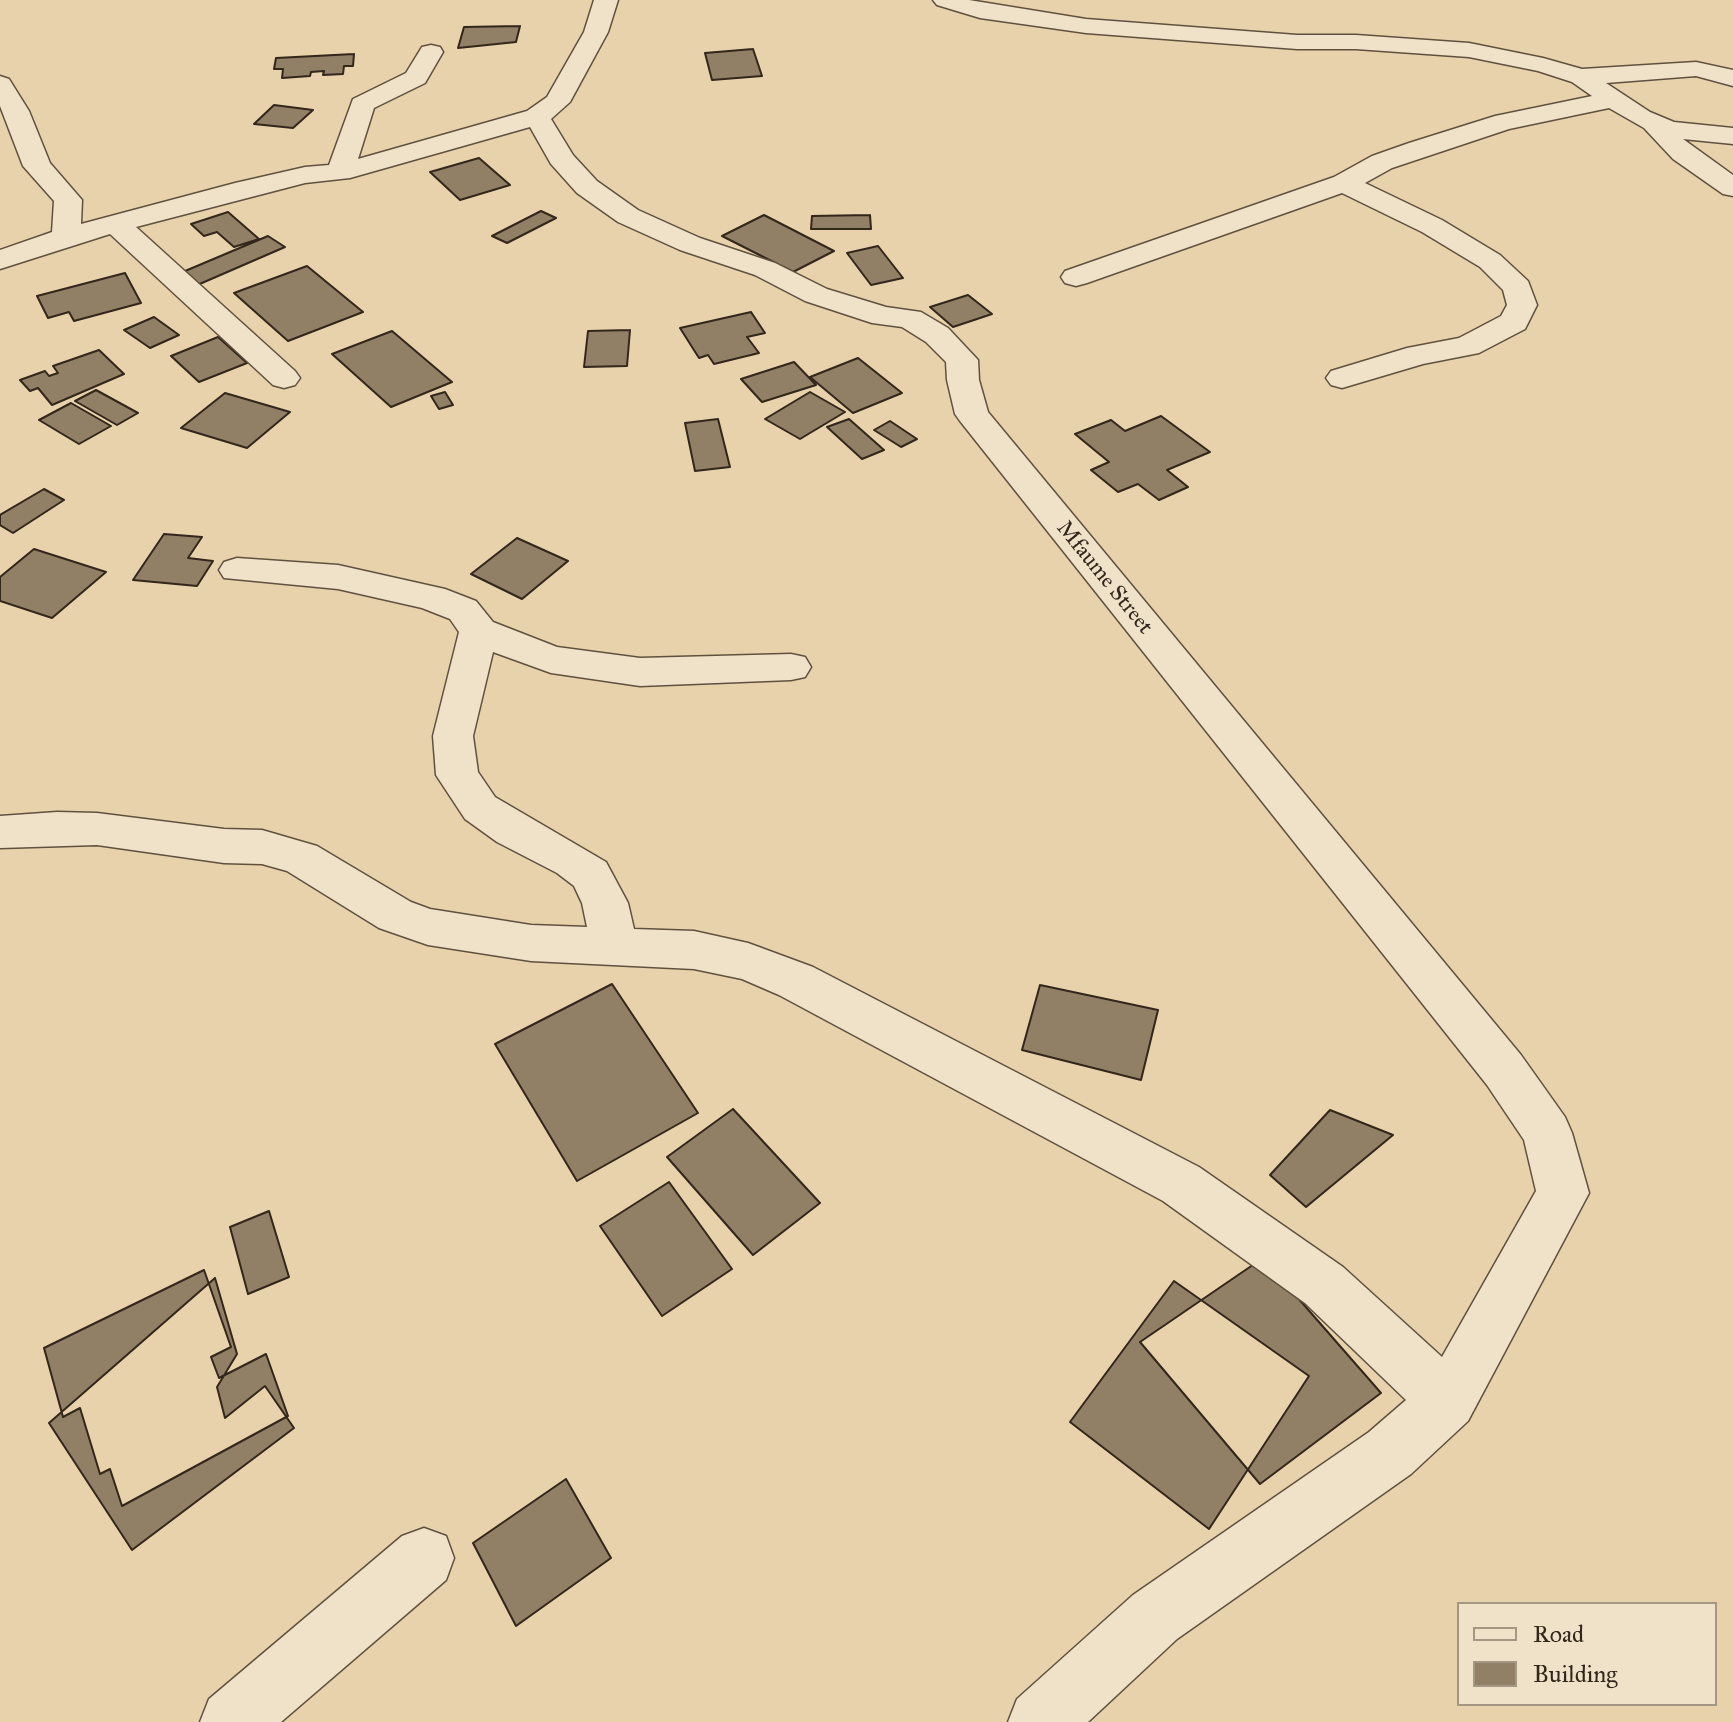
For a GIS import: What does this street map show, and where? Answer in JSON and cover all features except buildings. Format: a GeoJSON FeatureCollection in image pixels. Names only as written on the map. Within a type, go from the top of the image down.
{"type":"FeatureCollection","features":[{"type":"Feature","properties":{"kind":"street"},"geometry":{"type":"LineString","coordinates":[[0,260],[66,237],[235,191],[305,175],[340,172],[536,117],[557,102],[596,32],[606,0]]}},
{"type":"Feature","properties":{"kind":"street"},"geometry":{"type":"LineString","coordinates":[[945,0],[980,11],[1086,26],[1297,42],[1356,42],[1469,50],[1543,65],[1581,77],[1653,122],[1691,133],[1733,136]]}},
{"type":"Feature","properties":{"kind":"street"},"geometry":{"type":"LineString","coordinates":[[340,172],[362,104],[416,78],[431,52]]}},
{"type":"Feature","properties":{"kind":"street"},"geometry":{"type":"LineString","coordinates":[[1581,77],[1696,69],[1733,78]]}},
{"type":"Feature","properties":{"kind":"street"},"geometry":{"type":"LineString","coordinates":[[0,84],[16,111],[37,166],[68,200],[66,237]]}},
{"type":"Feature","properties":{"kind":"street"},"geometry":{"type":"LineString","coordinates":[[1076,277],[1344,183],[1382,162],[1418,149],[1504,122],[1600,102],[1607,95]]}},
{"type":"Feature","properties":{"kind":"street","name":"Mfaume Street"},"geometry":{"type":"LineString","coordinates":[[536,117],[561,158],[587,187],[628,216],[690,244],[765,269],[816,295],[883,316],[910,319],[937,335],[962,360],[963,380],[972,414],[1504,1070],[1547,1133],[1563,1193],[1448,1401]]}},
{"type":"Feature","properties":{"kind":"street"},"geometry":{"type":"LineString","coordinates":[[1653,122],[1682,153],[1733,188]]}},
{"type":"Feature","properties":{"kind":"street"},"geometry":{"type":"LineString","coordinates":[[1342,378],[1418,355],[1468,346],[1514,322],[1522,305],[1517,287],[1490,261],[1432,226],[1344,183]]}},
{"type":"Feature","properties":{"kind":"street"},"geometry":{"type":"LineString","coordinates":[[116,224],[284,378]]}},
{"type":"Feature","properties":{"kind":"street"},"geometry":{"type":"LineString","coordinates":[[237,570],[338,577],[432,598],[463,610],[479,631],[551,660],[640,672],[791,667]]}},
{"type":"Feature","properties":{"kind":"street"},"geometry":{"type":"LineString","coordinates":[[479,631],[453,736],[457,775],[480,808],[512,830],[573,861],[590,874],[605,903],[614,944]]}},
{"type":"Feature","properties":{"kind":"street"},"geometry":{"type":"LineString","coordinates":[[0,832],[97,829],[224,846],[262,847],[301,858],[395,915],[428,927],[531,943],[614,944],[694,950],[748,962],[796,981],[1181,1184],[1324,1285],[1448,1401],[1390,1453],[1155,1617],[1040,1722]]}},
{"type":"Feature","properties":{"kind":"street"},"geometry":{"type":"LineString","coordinates":[[232,1722],[424,1558]]}}]}
